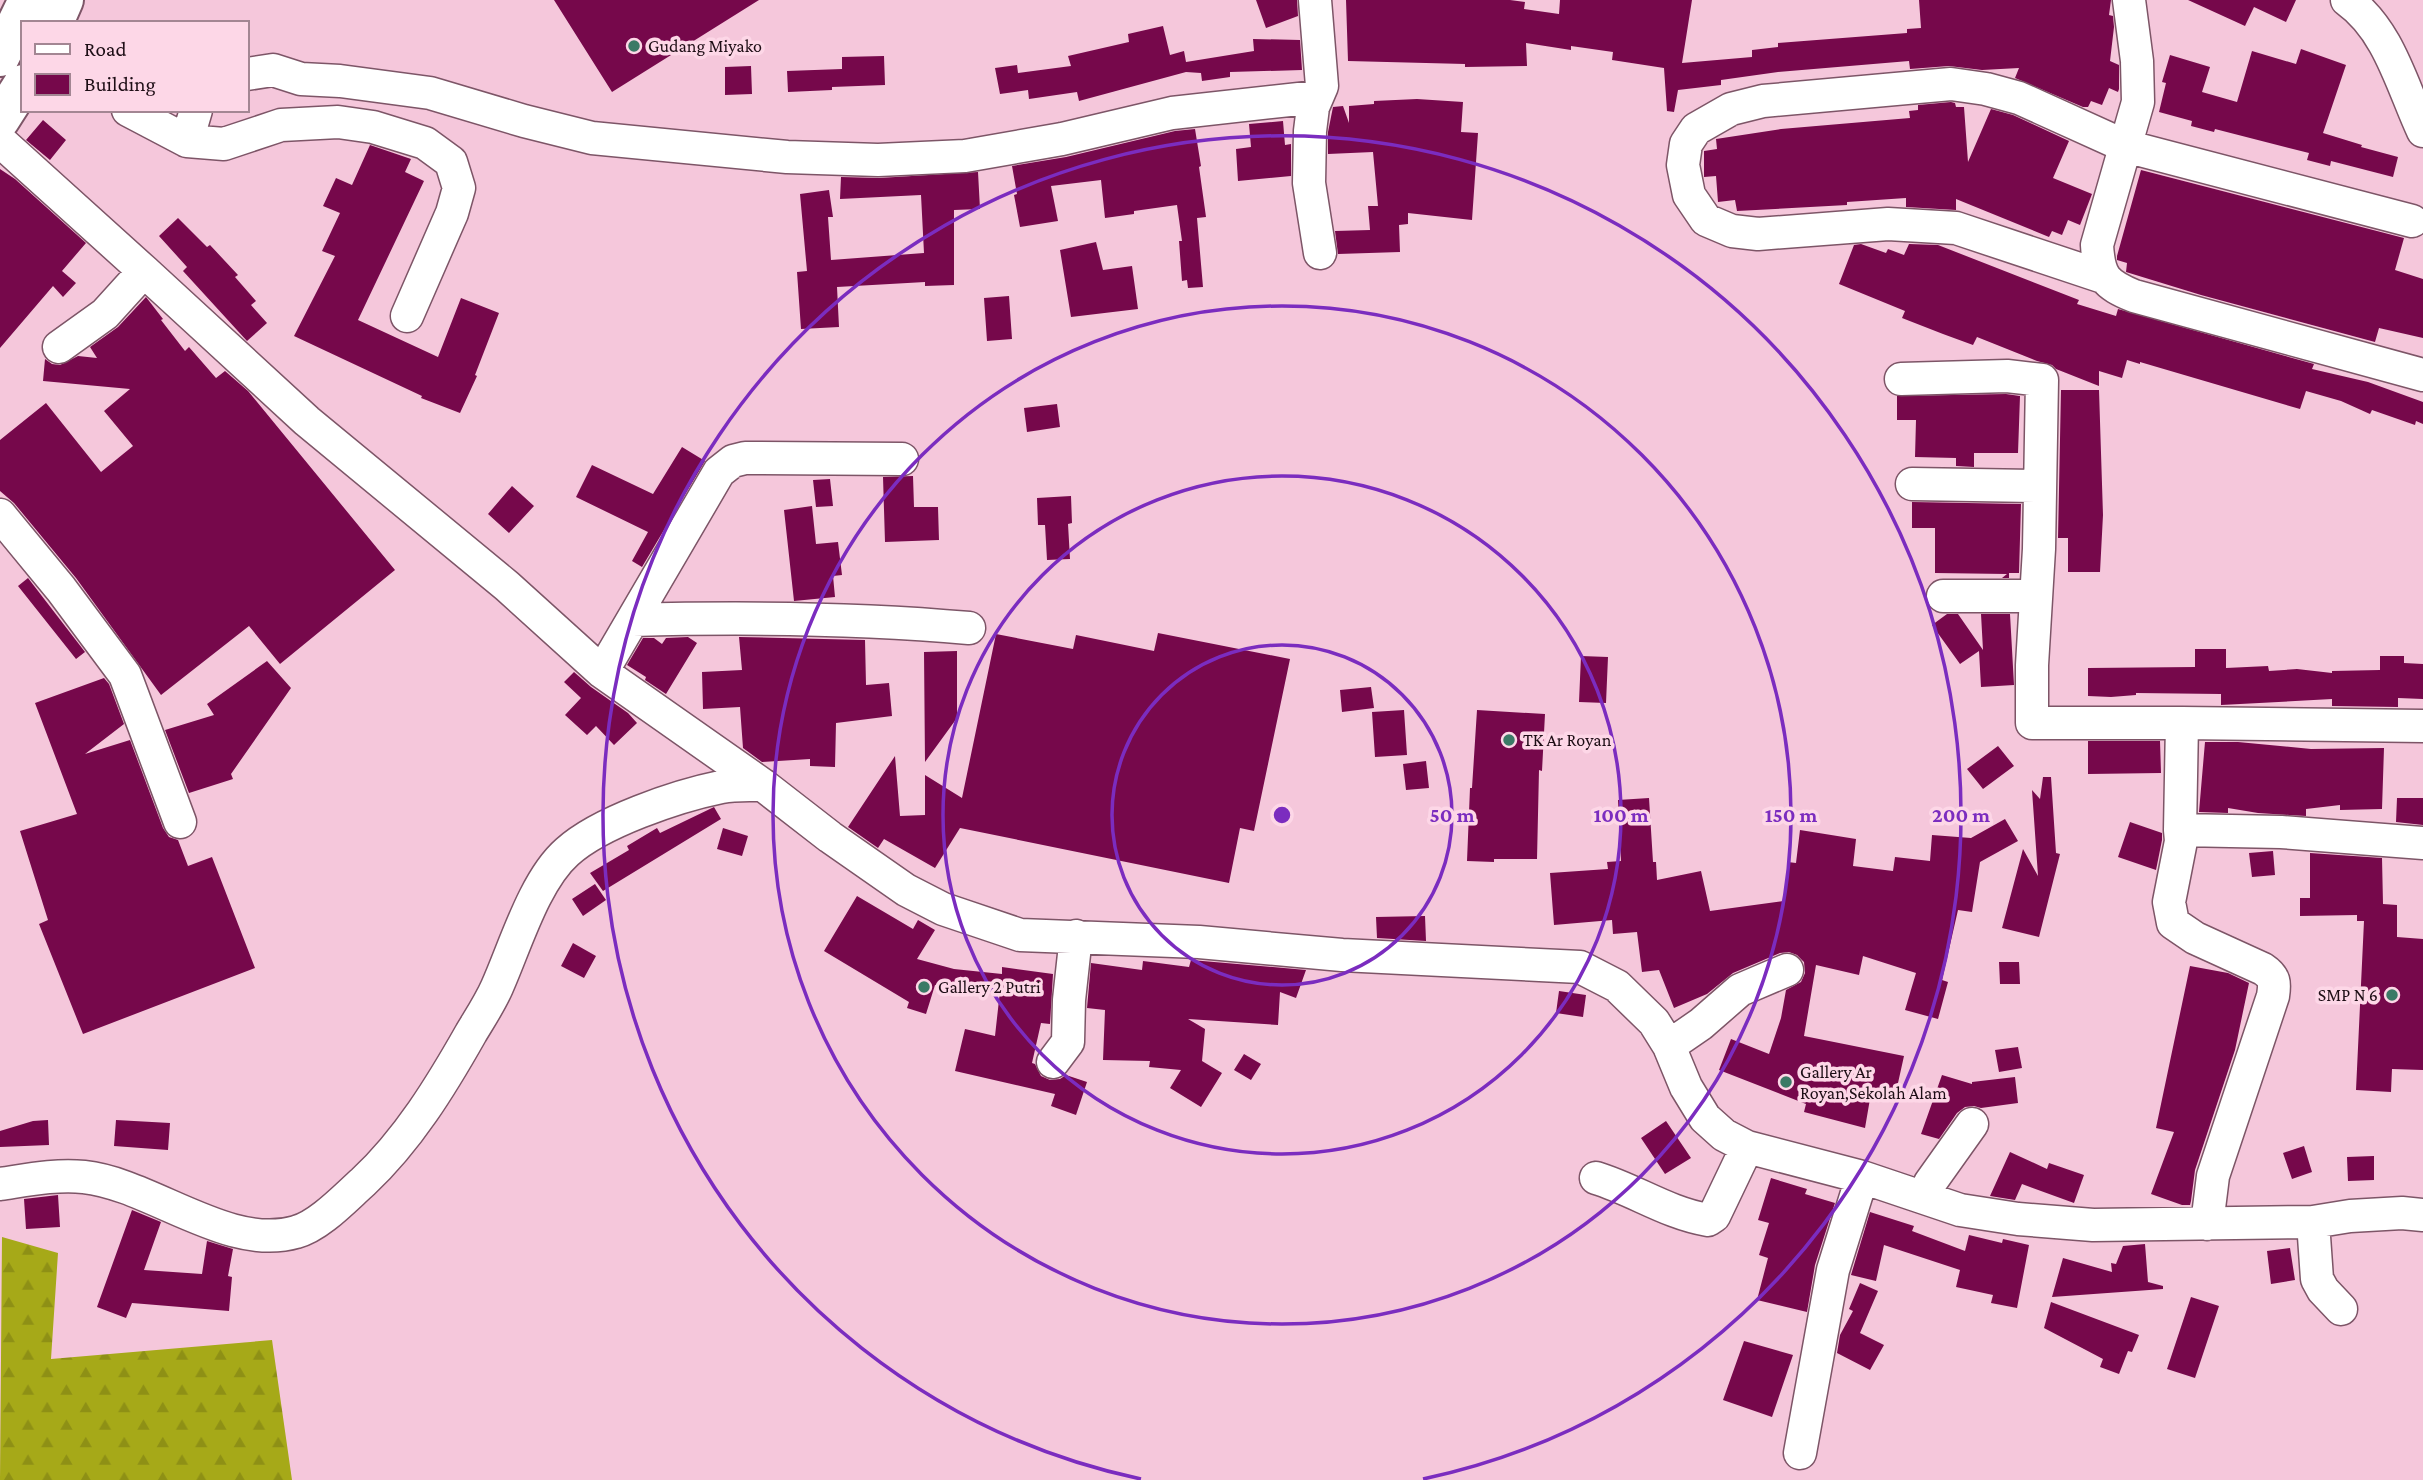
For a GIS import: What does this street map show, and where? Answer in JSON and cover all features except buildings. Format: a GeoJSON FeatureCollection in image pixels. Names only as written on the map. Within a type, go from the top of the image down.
{"type":"FeatureCollection","features":[{"type":"Feature","properties":{"kind":"highway"},"geometry":{"type":"LineString","coordinates":[[0,57],[28,0]]}},
{"type":"Feature","properties":{"kind":"highway"},"geometry":{"type":"LineString","coordinates":[[55,21],[64,0]]}},
{"type":"Feature","properties":{"kind":"highway"},"geometry":{"type":"LineString","coordinates":[[0,120],[21,87]]}},
{"type":"Feature","properties":{"kind":"street"},"geometry":{"type":"LineString","coordinates":[[1315,0],[1322,86],[1310,131],[1309,183],[1321,253]]}},
{"type":"Feature","properties":{"kind":"street"},"geometry":{"type":"LineString","coordinates":[[2129,0],[2139,82],[2138,102],[2097,245],[2098,263],[2103,277],[2114,288],[2134,296],[2423,375]]}},
{"type":"Feature","properties":{"kind":"street"},"geometry":{"type":"LineString","coordinates":[[2347,0],[2361,10],[2389,50],[2423,131]]}},
{"type":"Feature","properties":{"kind":"street"},"geometry":{"type":"LineString","coordinates":[[248,74],[273,70],[301,79],[430,93],[592,138],[787,157],[877,160],[965,156],[1062,139],[1172,113],[1317,97]]}},
{"type":"Feature","properties":{"kind":"street"},"geometry":{"type":"LineString","coordinates":[[2103,277],[1956,228],[1888,224],[1758,233],[1732,231],[1706,220],[1689,195],[1683,166],[1686,144],[1696,129],[1731,109],[1763,101],[1951,84],[1986,89],[2019,98],[2125,146],[2412,222]]}},
{"type":"Feature","properties":{"kind":"street"},"geometry":{"type":"LineString","coordinates":[[180,137],[195,112]]}},
{"type":"Feature","properties":{"kind":"street"},"geometry":{"type":"LineString","coordinates":[[135,115],[180,137],[224,144],[281,125],[338,122],[373,127],[425,143],[452,162],[459,188],[452,213],[407,316]]}},
{"type":"Feature","properties":{"kind":"street"},"geometry":{"type":"LineString","coordinates":[[0,141],[307,421],[507,586],[601,672],[764,785],[830,837],[906,890],[943,909],[1020,935],[1199,942],[1342,955],[1580,967],[1617,986],[1654,1021],[1669,1046],[1686,1087],[1705,1118],[1724,1135],[1747,1147],[1862,1177],[1960,1210],[2018,1219],[2093,1225],[2313,1222],[2350,1216],[2402,1213],[2423,1215]]}},
{"type":"Feature","properties":{"kind":"street"},"geometry":{"type":"LineString","coordinates":[[59,347],[105,314],[144,271]]}},
{"type":"Feature","properties":{"kind":"street"},"geometry":{"type":"LineString","coordinates":[[1901,379],[2007,376],[2042,380],[2032,723],[2423,726]]}},
{"type":"Feature","properties":{"kind":"street"},"geometry":{"type":"LineString","coordinates":[[601,672],[719,472],[733,461],[745,458],[902,459]]}},
{"type":"Feature","properties":{"kind":"street"},"geometry":{"type":"LineString","coordinates":[[1912,484],[2040,486]]}},
{"type":"Feature","properties":{"kind":"street"},"geometry":{"type":"LineString","coordinates":[[0,515],[61,589],[125,676],[180,822]]}},
{"type":"Feature","properties":{"kind":"street"},"geometry":{"type":"LineString","coordinates":[[1943,596],[2036,596]]}},
{"type":"Feature","properties":{"kind":"street"},"geometry":{"type":"LineString","coordinates":[[633,620],[745,618],[968,628]]}},
{"type":"Feature","properties":{"kind":"street"},"geometry":{"type":"LineString","coordinates":[[2182,723],[2181,841],[2169,902],[2173,923],[2195,938],[2263,969],[2275,981],[2273,996],[2213,1176],[2207,1224]]}},
{"type":"Feature","properties":{"kind":"street"},"geometry":{"type":"LineString","coordinates":[[0,1184],[53,1177],[85,1177],[120,1187],[222,1227],[267,1237],[298,1232],[326,1215],[403,1140],[452,1068],[496,990],[525,920],[551,869],[567,852],[604,826],[684,797],[723,786],[764,785]]}},
{"type":"Feature","properties":{"kind":"street"},"geometry":{"type":"LineString","coordinates":[[2180,831],[2281,832],[2423,844]]}},
{"type":"Feature","properties":{"kind":"street"},"geometry":{"type":"LineString","coordinates":[[1053,1062],[1068,1042],[1069,1000],[1076,936]]}},
{"type":"Feature","properties":{"kind":"street"},"geometry":{"type":"LineString","coordinates":[[1669,1046],[1701,1024],[1740,990],[1787,970]]}},
{"type":"Feature","properties":{"kind":"street"},"geometry":{"type":"LineString","coordinates":[[1924,1197],[1930,1183],[1972,1124]]}},
{"type":"Feature","properties":{"kind":"street"},"geometry":{"type":"LineString","coordinates":[[1596,1178],[1619,1185],[1666,1209],[1708,1220],[1714,1216],[1747,1147]]}},
{"type":"Feature","properties":{"kind":"street"},"geometry":{"type":"LineString","coordinates":[[1800,1453],[1833,1270],[1862,1177]]}},
{"type":"Feature","properties":{"kind":"street"},"geometry":{"type":"LineString","coordinates":[[2313,1222],[2317,1279],[2323,1290],[2341,1309]]}},
{"type":"Feature","properties":{"kind":"green space"},"geometry":{"type":"Polygon","coordinates":[[[2,1237],[58,1253],[51,1359],[272,1340],[292,1480],[0,1480],[2,1237]]]}},
{"type":"Feature","properties":{"kind":"place","name":"Gudang Miyako"},"geometry":{"type":"Point","coordinates":[634,46]}},
{"type":"Feature","properties":{"kind":"place","name":"TK Ar Royan"},"geometry":{"type":"Point","coordinates":[1509,740]}},
{"type":"Feature","properties":{"kind":"place","name":"Gallery 2 Putri"},"geometry":{"type":"Point","coordinates":[924,987]}},
{"type":"Feature","properties":{"kind":"place","name":"SMP N 6"},"geometry":{"type":"Point","coordinates":[2392,995]}},
{"type":"Feature","properties":{"kind":"place","name":"Gallery Ar Royan,Sekolah Alam"},"geometry":{"type":"Point","coordinates":[1786,1082]}}]}
